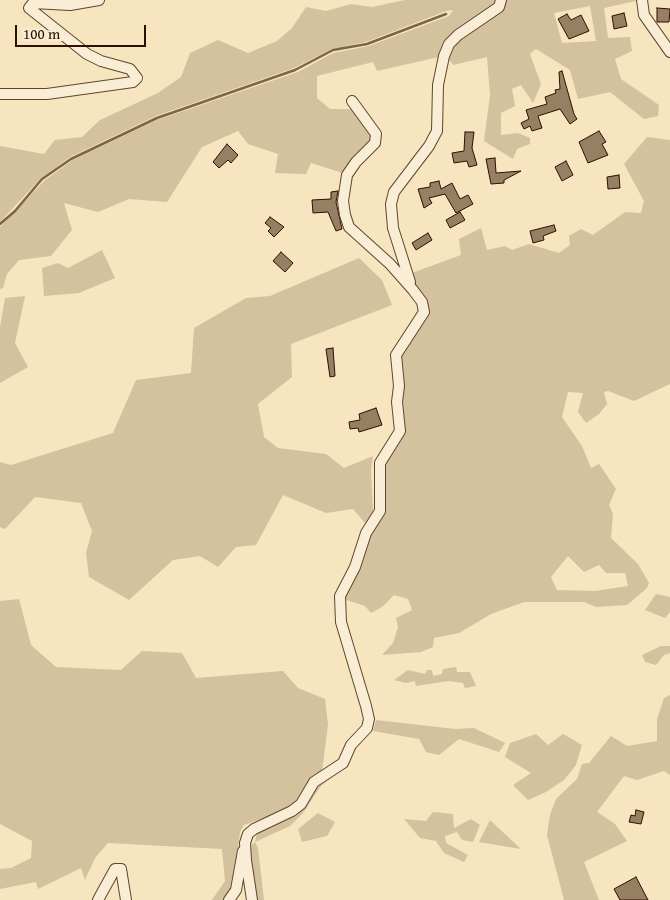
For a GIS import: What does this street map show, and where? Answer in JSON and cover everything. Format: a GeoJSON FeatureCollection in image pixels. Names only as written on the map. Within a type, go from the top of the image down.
{"type":"FeatureCollection","features":[{"type":"Feature","properties":{"kind":"street"},"geometry":{"type":"LineString","coordinates":[[0,94],[47,94],[133,82],[137,78],[130,69],[101,61],[87,54],[29,8],[32,3],[70,6],[99,0]]}},
{"type":"Feature","properties":{"kind":"street"},"geometry":{"type":"LineString","coordinates":[[413,290],[393,228],[392,204],[394,192],[429,146],[437,131],[438,85],[444,56],[449,44],[458,35],[499,7],[501,0]]}},
{"type":"Feature","properties":{"kind":"street"},"geometry":{"type":"LineString","coordinates":[[642,0],[644,15],[670,52]]}},
{"type":"Feature","properties":{"kind":"street"},"geometry":{"type":"LineString","coordinates":[[229,900],[236,890],[240,860],[248,834],[254,829],[292,811],[301,804],[314,782],[343,763],[351,745],[367,728],[369,719],[341,622],[340,596],[361,551],[366,533],[380,511],[380,463],[400,431],[396,355],[424,312],[422,302],[413,290],[390,264],[350,227],[345,215],[343,201],[347,175],[356,162],[375,143],[376,134],[352,101]]}},
{"type":"Feature","properties":{"kind":"street"},"geometry":{"type":"LineString","coordinates":[[245,843],[252,900]]}},
{"type":"Feature","properties":{"kind":"street"},"geometry":{"type":"LineString","coordinates":[[98,900],[115,869],[121,869],[126,900]]}},
{"type":"Feature","properties":{"kind":"shaded area"},"geometry":{"type":"Polygon","coordinates":[[[405,0],[498,0],[496,6],[439,57],[377,71],[373,62],[317,76],[317,98],[330,109],[352,109],[373,135],[370,142],[353,158],[343,173],[311,163],[306,174],[275,173],[278,154],[248,144],[238,131],[202,147],[167,202],[129,199],[98,212],[64,203],[72,230],[51,256],[19,260],[7,274],[3,288],[0,289],[0,227],[45,180],[73,160],[157,120],[298,72],[333,53],[369,46],[449,16],[453,10],[366,42],[332,49],[294,68],[156,116],[70,157],[41,178],[0,222],[0,146],[44,154],[55,140],[82,137],[100,120],[158,93],[181,77],[190,53],[218,40],[248,53],[277,41],[292,28],[306,7],[326,11],[351,4],[372,7],[405,0]]]}},
{"type":"Feature","properties":{"kind":"shaded area"},"geometry":{"type":"Polygon","coordinates":[[[504,0],[640,0],[604,8],[608,38],[630,37],[632,51],[615,59],[621,79],[659,105],[658,116],[644,119],[610,92],[578,99],[570,70],[536,49],[530,54],[541,84],[533,103],[521,85],[512,89],[515,106],[501,113],[501,135],[518,133],[530,138],[530,144],[517,149],[513,159],[484,141],[490,95],[487,57],[453,65],[446,55],[452,44],[504,0]],[[590,6],[554,13],[562,43],[596,41],[590,6]]]}},
{"type":"Feature","properties":{"kind":"shaded area"},"geometry":{"type":"Polygon","coordinates":[[[647,137],[670,140],[670,384],[634,401],[608,391],[604,392],[607,404],[599,414],[586,423],[578,412],[583,393],[568,392],[562,417],[582,446],[591,468],[599,464],[616,489],[609,505],[613,514],[611,538],[638,564],[649,583],[647,588],[627,605],[596,607],[584,602],[524,602],[491,614],[459,633],[434,638],[433,647],[421,652],[382,655],[393,643],[398,627],[396,618],[412,610],[408,599],[394,595],[382,607],[371,613],[365,606],[347,600],[342,607],[344,594],[369,533],[377,522],[383,463],[402,430],[398,354],[422,321],[412,273],[461,255],[459,239],[481,228],[487,250],[505,246],[512,250],[529,244],[559,253],[570,245],[569,236],[581,229],[593,235],[625,212],[641,213],[644,201],[624,164],[647,137]],[[568,556],[551,577],[557,590],[595,591],[628,586],[625,573],[606,573],[599,565],[584,572],[568,556]]]}},
{"type":"Feature","properties":{"kind":"shaded area"},"geometry":{"type":"Polygon","coordinates":[[[102,250],[115,278],[79,293],[44,296],[42,268],[58,263],[68,268],[102,250]]]}},
{"type":"Feature","properties":{"kind":"shaded area"},"geometry":{"type":"Polygon","coordinates":[[[359,258],[382,280],[392,305],[291,344],[292,377],[258,404],[264,437],[278,448],[326,454],[344,468],[373,456],[371,470],[373,512],[365,523],[353,509],[326,513],[283,495],[256,545],[236,547],[218,567],[200,556],[173,560],[129,600],[89,577],[86,553],[92,531],[81,503],[35,497],[5,529],[0,527],[0,462],[11,465],[113,433],[136,380],[191,373],[194,328],[246,298],[270,296],[359,258]]]}},
{"type":"Feature","properties":{"kind":"shaded area"},"geometry":{"type":"Polygon","coordinates":[[[25,296],[15,343],[28,367],[0,383],[0,327],[5,298],[25,296]]]}},
{"type":"Feature","properties":{"kind":"shaded area"},"geometry":{"type":"Polygon","coordinates":[[[656,594],[670,597],[670,612],[665,618],[645,610],[656,594]]]}},
{"type":"Feature","properties":{"kind":"shaded area"},"geometry":{"type":"Polygon","coordinates":[[[19,599],[31,645],[56,667],[121,670],[142,651],[182,653],[196,678],[283,671],[298,688],[325,699],[328,725],[322,771],[308,782],[298,800],[285,810],[244,825],[240,832],[233,887],[225,900],[212,900],[225,881],[222,849],[108,843],[95,858],[85,880],[81,868],[38,889],[36,882],[0,889],[0,869],[11,868],[31,858],[32,841],[0,824],[0,601],[19,599]]]}},
{"type":"Feature","properties":{"kind":"shaded area"},"geometry":{"type":"Polygon","coordinates":[[[661,646],[670,646],[670,653],[664,655],[656,665],[645,662],[642,655],[661,646]]]}},
{"type":"Feature","properties":{"kind":"shaded area"},"geometry":{"type":"Polygon","coordinates":[[[456,667],[457,672],[470,672],[476,686],[465,688],[463,683],[449,681],[416,686],[415,681],[406,683],[394,680],[408,670],[425,674],[427,670],[432,670],[433,676],[442,674],[443,669],[456,667]]]}},
{"type":"Feature","properties":{"kind":"shaded area"},"geometry":{"type":"Polygon","coordinates":[[[670,695],[670,775],[664,771],[637,780],[624,776],[597,812],[615,824],[627,841],[584,862],[599,900],[564,900],[547,835],[550,815],[556,799],[577,779],[582,764],[589,763],[611,736],[627,746],[657,741],[657,719],[664,698],[670,695]]]}},
{"type":"Feature","properties":{"kind":"shaded area"},"geometry":{"type":"Polygon","coordinates":[[[376,720],[455,729],[474,728],[505,743],[499,752],[459,739],[439,755],[426,752],[419,739],[373,731],[376,720]]]}},
{"type":"Feature","properties":{"kind":"shaded area"},"geometry":{"type":"Polygon","coordinates":[[[536,734],[548,745],[563,734],[582,745],[576,765],[564,780],[546,792],[528,800],[513,785],[531,773],[505,757],[510,743],[536,734]]]}},
{"type":"Feature","properties":{"kind":"shaded area"},"geometry":{"type":"Polygon","coordinates":[[[345,765],[320,787],[304,812],[290,826],[255,842],[257,832],[279,821],[311,790],[345,765]]]}},
{"type":"Feature","properties":{"kind":"shaded area"},"geometry":{"type":"Polygon","coordinates":[[[433,812],[453,814],[454,828],[471,819],[480,825],[473,842],[462,840],[457,832],[445,836],[446,843],[468,855],[464,862],[444,853],[436,841],[420,838],[404,819],[426,821],[433,812]]]}},
{"type":"Feature","properties":{"kind":"shaded area"},"geometry":{"type":"Polygon","coordinates":[[[318,813],[335,822],[327,836],[302,842],[298,829],[318,813]]]}},
{"type":"Feature","properties":{"kind":"shaded area"},"geometry":{"type":"Polygon","coordinates":[[[490,820],[521,849],[479,842],[490,820]]]}},
{"type":"Feature","properties":{"kind":"shaded area"},"geometry":{"type":"Polygon","coordinates":[[[255,842],[258,848],[264,900],[257,900],[249,847],[255,842]]]}},
{"type":"Feature","properties":{"kind":"building"},"geometry":{"type":"Polygon","coordinates":[[[657,8],[670,9],[669,22],[657,22],[657,8]]]}},
{"type":"Feature","properties":{"kind":"building"},"geometry":{"type":"Polygon","coordinates":[[[624,13],[627,26],[614,29],[612,16],[624,13]]]}},
{"type":"Feature","properties":{"kind":"building"},"geometry":{"type":"Polygon","coordinates":[[[567,14],[571,20],[581,15],[589,31],[569,39],[558,19],[567,14]]]}},
{"type":"Feature","properties":{"kind":"building"},"geometry":{"type":"Polygon","coordinates":[[[562,71],[577,119],[570,124],[560,109],[538,116],[542,128],[532,131],[530,126],[524,129],[521,123],[529,119],[526,110],[547,104],[545,97],[556,93],[555,90],[560,89],[559,72],[562,71]]]}},
{"type":"Feature","properties":{"kind":"building"},"geometry":{"type":"Polygon","coordinates":[[[599,131],[606,142],[602,144],[608,155],[588,163],[579,142],[599,131]]]}},
{"type":"Feature","properties":{"kind":"building"},"geometry":{"type":"Polygon","coordinates":[[[465,132],[474,132],[472,148],[477,165],[469,167],[467,161],[454,163],[452,153],[464,151],[465,132]]]}},
{"type":"Feature","properties":{"kind":"building"},"geometry":{"type":"Polygon","coordinates":[[[227,144],[238,155],[231,163],[228,160],[219,168],[213,162],[227,144]]]}},
{"type":"Feature","properties":{"kind":"building"},"geometry":{"type":"Polygon","coordinates":[[[495,158],[496,173],[521,171],[504,180],[504,183],[491,184],[486,159],[495,158]]]}},
{"type":"Feature","properties":{"kind":"building"},"geometry":{"type":"Polygon","coordinates":[[[566,161],[573,175],[562,181],[555,167],[566,161]]]}},
{"type":"Feature","properties":{"kind":"building"},"geometry":{"type":"Polygon","coordinates":[[[619,175],[620,188],[608,189],[607,177],[619,175]]]}},
{"type":"Feature","properties":{"kind":"building"},"geometry":{"type":"Polygon","coordinates":[[[439,181],[441,189],[452,183],[460,199],[468,195],[473,204],[456,213],[445,194],[429,198],[432,203],[424,208],[418,189],[430,187],[430,183],[439,181]]]}},
{"type":"Feature","properties":{"kind":"building"},"geometry":{"type":"Polygon","coordinates":[[[338,191],[336,202],[342,229],[336,231],[328,212],[313,213],[312,200],[331,199],[331,192],[338,191]]]}},
{"type":"Feature","properties":{"kind":"building"},"geometry":{"type":"Polygon","coordinates":[[[460,212],[465,220],[450,228],[446,220],[460,212]]]}},
{"type":"Feature","properties":{"kind":"building"},"geometry":{"type":"Polygon","coordinates":[[[270,217],[284,227],[274,237],[268,231],[271,228],[265,223],[270,217]]]}},
{"type":"Feature","properties":{"kind":"building"},"geometry":{"type":"Polygon","coordinates":[[[554,225],[556,231],[543,236],[544,240],[533,243],[530,231],[554,225]]]}},
{"type":"Feature","properties":{"kind":"building"},"geometry":{"type":"Polygon","coordinates":[[[428,233],[432,240],[416,250],[412,243],[428,233]]]}},
{"type":"Feature","properties":{"kind":"building"},"geometry":{"type":"Polygon","coordinates":[[[281,252],[293,263],[285,272],[273,261],[281,252]]]}},
{"type":"Feature","properties":{"kind":"building"},"geometry":{"type":"Polygon","coordinates":[[[333,348],[335,376],[330,377],[326,349],[333,348]]]}},
{"type":"Feature","properties":{"kind":"building"},"geometry":{"type":"Polygon","coordinates":[[[376,408],[382,425],[359,432],[358,428],[350,429],[349,422],[360,420],[359,414],[376,408]]]}},
{"type":"Feature","properties":{"kind":"building"},"geometry":{"type":"Polygon","coordinates":[[[636,810],[644,812],[641,824],[629,822],[631,815],[635,816],[636,810]]]}},
{"type":"Feature","properties":{"kind":"building"},"geometry":{"type":"Polygon","coordinates":[[[636,877],[648,900],[620,900],[614,889],[636,877]]]}},
{"type":"Feature","properties":{"kind":"waterway"},"geometry":{"type":"LineString","coordinates":[[0,224],[15,211],[42,179],[71,159],[157,118],[295,70],[333,50],[367,44],[446,14]]}}]}
